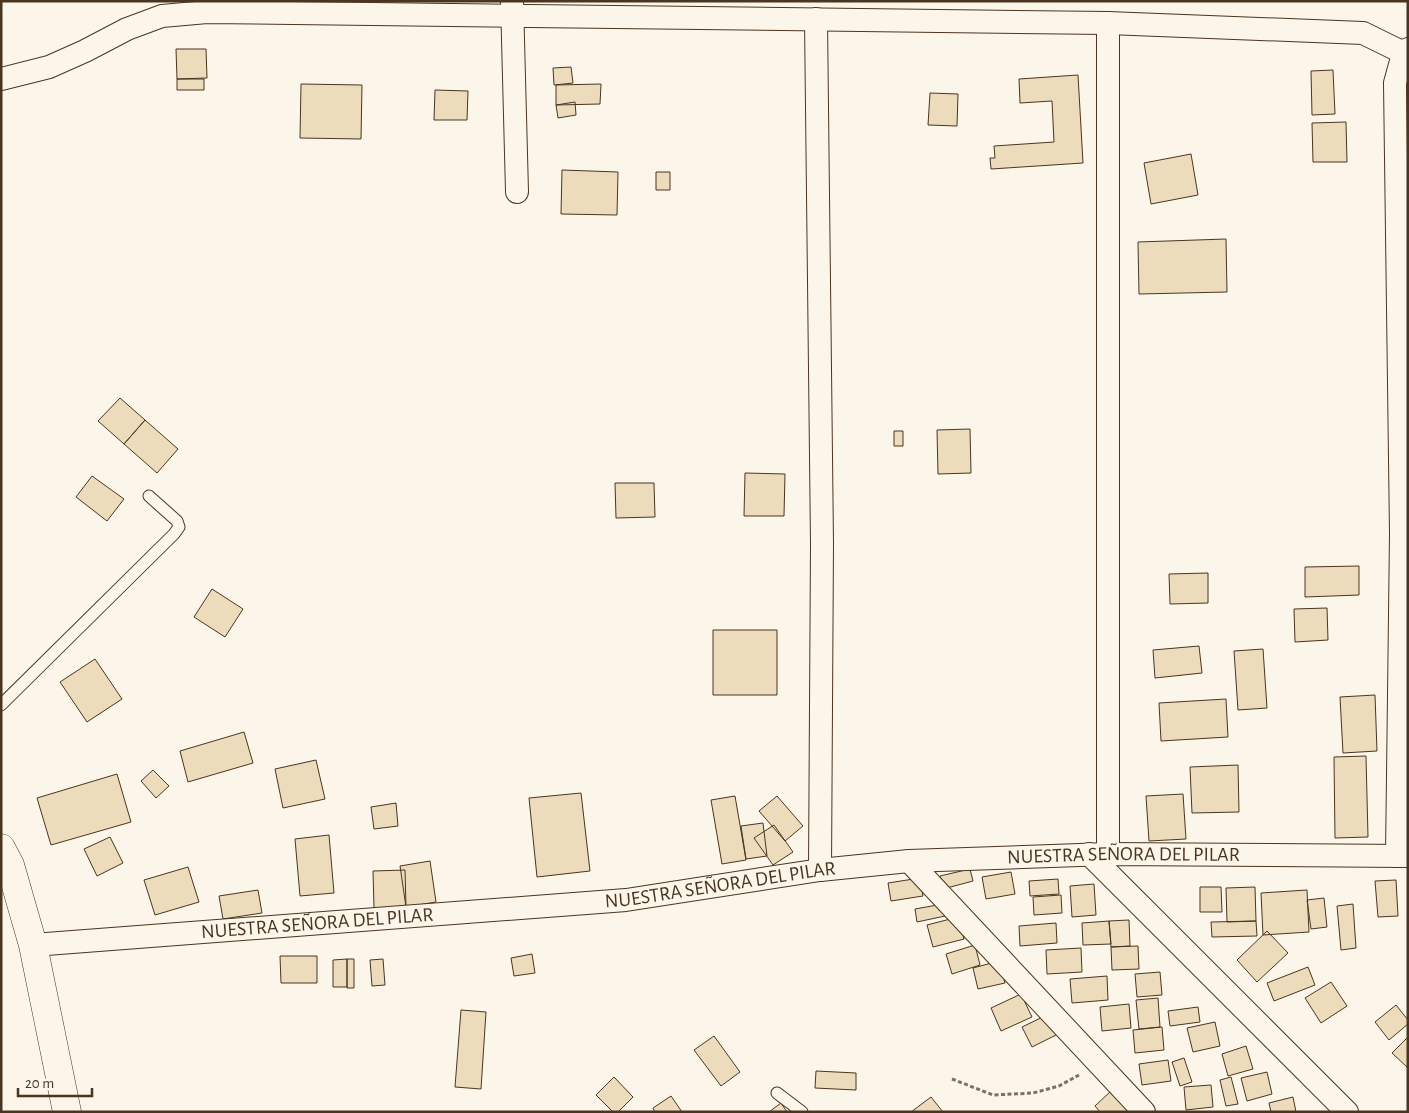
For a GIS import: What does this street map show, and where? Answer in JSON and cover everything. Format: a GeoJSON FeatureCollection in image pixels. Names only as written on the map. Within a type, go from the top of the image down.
{"type":"FeatureCollection","features":[{"type":"Feature","properties":{"kind":"street"},"geometry":{"type":"LineString","coordinates":[[512,8],[517,192]]}},
{"type":"Feature","properties":{"kind":"street"},"geometry":{"type":"LineString","coordinates":[[1,79],[49,67],[127,29],[162,16],[206,12],[512,8],[816,19],[1108,23],[1363,34],[1406,53],[1395,83],[1401,534],[1402,856]]}},
{"type":"Feature","properties":{"kind":"street"},"geometry":{"type":"LineString","coordinates":[[816,19],[822,544],[820,870]]}},
{"type":"Feature","properties":{"kind":"street"},"geometry":{"type":"LineString","coordinates":[[1108,23],[1099,854],[1347,1112]]}},
{"type":"Feature","properties":{"kind":"street"},"geometry":{"type":"LineString","coordinates":[[1,848],[10,866],[33,946],[68,1112]]}},
{"type":"Feature","properties":{"kind":"street","name":"NUESTRA SEÑORA DEL PILAR"},"geometry":{"type":"LineString","coordinates":[[33,946],[626,900],[820,870],[909,861],[1099,854],[1402,856]]}},
{"type":"Feature","properties":{"kind":"street"},"geometry":{"type":"LineString","coordinates":[[909,861],[1144,1112]]}},
{"type":"Feature","properties":{"kind":"lane"},"geometry":{"type":"LineString","coordinates":[[1,705],[179,528],[177,521],[149,496]]}},
{"type":"Feature","properties":{"kind":"lane"},"geometry":{"type":"LineString","coordinates":[[777,1093],[802,1112]]}},
{"type":"Feature","properties":{"kind":"path"},"geometry":{"type":"LineString","coordinates":[[952,1079],[993,1095],[1033,1093],[1058,1086],[1082,1073],[1098,1061]]}},
{"type":"Feature","properties":{"kind":"building"},"geometry":{"type":"Polygon","coordinates":[[[176,49],[206,49],[207,78],[177,79],[176,49]]]}},
{"type":"Feature","properties":{"kind":"building"},"geometry":{"type":"Polygon","coordinates":[[[571,67],[573,83],[554,85],[553,68],[571,67]]]}},
{"type":"Feature","properties":{"kind":"building"},"geometry":{"type":"Polygon","coordinates":[[[1333,70],[1335,114],[1312,115],[1311,71],[1333,70]]]}},
{"type":"Feature","properties":{"kind":"building"},"geometry":{"type":"Polygon","coordinates":[[[1078,75],[1083,163],[991,169],[990,158],[995,158],[994,146],[1054,142],[1052,101],[1020,103],[1019,79],[1078,75]]]}},
{"type":"Feature","properties":{"kind":"building"},"geometry":{"type":"Polygon","coordinates":[[[177,79],[204,79],[204,90],[177,90],[177,79]]]}},
{"type":"Feature","properties":{"kind":"building"},"geometry":{"type":"Polygon","coordinates":[[[301,84],[362,85],[361,139],[300,138],[301,84]]]}},
{"type":"Feature","properties":{"kind":"building"},"geometry":{"type":"Polygon","coordinates":[[[601,84],[600,104],[556,105],[556,85],[601,84]]]}},
{"type":"Feature","properties":{"kind":"building"},"geometry":{"type":"Polygon","coordinates":[[[435,90],[468,91],[467,120],[434,120],[435,90]]]}},
{"type":"Feature","properties":{"kind":"building"},"geometry":{"type":"Polygon","coordinates":[[[930,93],[958,94],[957,126],[928,125],[930,93]]]}},
{"type":"Feature","properties":{"kind":"building"},"geometry":{"type":"Polygon","coordinates":[[[575,102],[576,115],[558,118],[556,105],[575,102]]]}},
{"type":"Feature","properties":{"kind":"building"},"geometry":{"type":"Polygon","coordinates":[[[1346,122],[1347,162],[1313,162],[1312,123],[1346,122]]]}},
{"type":"Feature","properties":{"kind":"building"},"geometry":{"type":"Polygon","coordinates":[[[1191,154],[1198,195],[1151,204],[1144,163],[1191,154]]]}},
{"type":"Feature","properties":{"kind":"building"},"geometry":{"type":"Polygon","coordinates":[[[562,170],[618,172],[617,215],[561,214],[562,170]]]}},
{"type":"Feature","properties":{"kind":"building"},"geometry":{"type":"Polygon","coordinates":[[[656,172],[670,172],[670,190],[656,190],[656,172]]]}},
{"type":"Feature","properties":{"kind":"building"},"geometry":{"type":"Polygon","coordinates":[[[1226,239],[1227,292],[1139,294],[1138,242],[1226,239]]]}},
{"type":"Feature","properties":{"kind":"building"},"geometry":{"type":"Polygon","coordinates":[[[120,398],[145,420],[124,444],[98,421],[120,398]]]}},
{"type":"Feature","properties":{"kind":"building"},"geometry":{"type":"Polygon","coordinates":[[[145,420],[178,449],[157,473],[124,444],[145,420]]]}},
{"type":"Feature","properties":{"kind":"building"},"geometry":{"type":"Polygon","coordinates":[[[970,429],[971,473],[938,474],[937,430],[970,429]]]}},
{"type":"Feature","properties":{"kind":"building"},"geometry":{"type":"Polygon","coordinates":[[[894,431],[903,431],[903,446],[894,446],[894,431]]]}},
{"type":"Feature","properties":{"kind":"building"},"geometry":{"type":"Polygon","coordinates":[[[745,473],[785,474],[784,516],[744,516],[745,473]]]}},
{"type":"Feature","properties":{"kind":"building"},"geometry":{"type":"Polygon","coordinates":[[[92,476],[124,499],[107,521],[76,497],[92,476]]]}},
{"type":"Feature","properties":{"kind":"building"},"geometry":{"type":"Polygon","coordinates":[[[615,483],[654,483],[655,517],[616,518],[615,483]]]}},
{"type":"Feature","properties":{"kind":"building"},"geometry":{"type":"Polygon","coordinates":[[[1359,566],[1359,595],[1305,597],[1305,567],[1359,566]]]}},
{"type":"Feature","properties":{"kind":"building"},"geometry":{"type":"Polygon","coordinates":[[[1208,573],[1208,603],[1170,604],[1169,574],[1208,573]]]}},
{"type":"Feature","properties":{"kind":"building"},"geometry":{"type":"Polygon","coordinates":[[[212,589],[243,609],[225,637],[194,617],[212,589]]]}},
{"type":"Feature","properties":{"kind":"building"},"geometry":{"type":"Polygon","coordinates":[[[1327,608],[1328,640],[1295,642],[1294,609],[1327,608]]]}},
{"type":"Feature","properties":{"kind":"building"},"geometry":{"type":"Polygon","coordinates":[[[713,630],[777,630],[777,695],[713,695],[713,630]]]}},
{"type":"Feature","properties":{"kind":"building"},"geometry":{"type":"Polygon","coordinates":[[[1199,646],[1202,673],[1155,678],[1153,650],[1199,646]]]}},
{"type":"Feature","properties":{"kind":"building"},"geometry":{"type":"Polygon","coordinates":[[[1263,649],[1267,708],[1238,710],[1234,651],[1263,649]]]}},
{"type":"Feature","properties":{"kind":"building"},"geometry":{"type":"Polygon","coordinates":[[[95,659],[122,699],[87,722],[60,682],[95,659]]]}},
{"type":"Feature","properties":{"kind":"building"},"geometry":{"type":"Polygon","coordinates":[[[1375,695],[1377,751],[1343,753],[1340,697],[1375,695]]]}},
{"type":"Feature","properties":{"kind":"building"},"geometry":{"type":"Polygon","coordinates":[[[1226,699],[1228,737],[1161,741],[1159,703],[1226,699]]]}},
{"type":"Feature","properties":{"kind":"building"},"geometry":{"type":"Polygon","coordinates":[[[244,732],[253,763],[188,782],[180,751],[244,732]]]}},
{"type":"Feature","properties":{"kind":"building"},"geometry":{"type":"Polygon","coordinates":[[[1366,756],[1368,837],[1335,838],[1334,757],[1366,756]]]}},
{"type":"Feature","properties":{"kind":"building"},"geometry":{"type":"Polygon","coordinates":[[[316,760],[325,799],[283,808],[275,769],[316,760]]]}},
{"type":"Feature","properties":{"kind":"building"},"geometry":{"type":"Polygon","coordinates":[[[1238,765],[1239,812],[1192,813],[1190,767],[1238,765]]]}},
{"type":"Feature","properties":{"kind":"building"},"geometry":{"type":"Polygon","coordinates":[[[153,770],[169,786],[156,798],[141,781],[153,770]]]}},
{"type":"Feature","properties":{"kind":"building"},"geometry":{"type":"Polygon","coordinates":[[[117,774],[131,822],[51,845],[37,798],[117,774]]]}},
{"type":"Feature","properties":{"kind":"building"},"geometry":{"type":"Polygon","coordinates":[[[581,793],[590,871],[537,877],[529,798],[581,793]]]}},
{"type":"Feature","properties":{"kind":"building"},"geometry":{"type":"Polygon","coordinates":[[[1183,794],[1186,839],[1149,841],[1146,796],[1183,794]]]}},
{"type":"Feature","properties":{"kind":"building"},"geometry":{"type":"Polygon","coordinates":[[[735,796],[746,860],[722,864],[711,800],[735,796]]]}},
{"type":"Feature","properties":{"kind":"building"},"geometry":{"type":"Polygon","coordinates":[[[777,796],[803,826],[785,841],[759,811],[777,796]]]}},
{"type":"Feature","properties":{"kind":"building"},"geometry":{"type":"Polygon","coordinates":[[[396,803],[398,826],[374,829],[371,807],[396,803]]]}},
{"type":"Feature","properties":{"kind":"building"},"geometry":{"type":"Polygon","coordinates":[[[763,823],[767,856],[746,859],[741,826],[763,823]]]}},
{"type":"Feature","properties":{"kind":"building"},"geometry":{"type":"Polygon","coordinates":[[[774,825],[793,852],[773,865],[754,838],[774,825]]]}},
{"type":"Feature","properties":{"kind":"building"},"geometry":{"type":"Polygon","coordinates":[[[329,835],[334,893],[300,896],[295,839],[329,835]]]}},
{"type":"Feature","properties":{"kind":"building"},"geometry":{"type":"Polygon","coordinates":[[[110,837],[123,863],[97,876],[84,849],[110,837]]]}},
{"type":"Feature","properties":{"kind":"building"},"geometry":{"type":"Polygon","coordinates":[[[430,861],[436,902],[406,907],[400,866],[430,861]]]}},
{"type":"Feature","properties":{"kind":"building"},"geometry":{"type":"Polygon","coordinates":[[[188,867],[199,902],[155,915],[144,880],[188,867]]]}},
{"type":"Feature","properties":{"kind":"building"},"geometry":{"type":"Polygon","coordinates":[[[970,869],[973,881],[943,889],[940,876],[970,869]]]}},
{"type":"Feature","properties":{"kind":"building"},"geometry":{"type":"Polygon","coordinates":[[[405,870],[406,907],[374,908],[373,871],[405,870]]]}},
{"type":"Feature","properties":{"kind":"building"},"geometry":{"type":"Polygon","coordinates":[[[1011,872],[1015,894],[986,899],[982,877],[1011,872]]]}},
{"type":"Feature","properties":{"kind":"building"},"geometry":{"type":"Polygon","coordinates":[[[920,878],[923,896],[891,901],[888,883],[920,878]]]}},
{"type":"Feature","properties":{"kind":"building"},"geometry":{"type":"Polygon","coordinates":[[[1058,879],[1059,894],[1030,896],[1029,881],[1058,879]]]}},
{"type":"Feature","properties":{"kind":"building"},"geometry":{"type":"Polygon","coordinates":[[[1396,880],[1398,916],[1378,917],[1375,881],[1396,880]]]}},
{"type":"Feature","properties":{"kind":"building"},"geometry":{"type":"Polygon","coordinates":[[[1094,884],[1096,915],[1072,917],[1070,886],[1094,884]]]}},
{"type":"Feature","properties":{"kind":"building"},"geometry":{"type":"Polygon","coordinates":[[[1200,887],[1221,887],[1222,912],[1200,912],[1200,887]]]}},
{"type":"Feature","properties":{"kind":"building"},"geometry":{"type":"Polygon","coordinates":[[[1255,887],[1256,921],[1227,922],[1226,888],[1255,887]]]}},
{"type":"Feature","properties":{"kind":"building"},"geometry":{"type":"Polygon","coordinates":[[[258,890],[262,913],[223,919],[219,896],[258,890]]]}},
{"type":"Feature","properties":{"kind":"building"},"geometry":{"type":"Polygon","coordinates":[[[1307,890],[1309,932],[1263,935],[1261,893],[1307,890]]]}},
{"type":"Feature","properties":{"kind":"building"},"geometry":{"type":"Polygon","coordinates":[[[1061,895],[1062,913],[1034,915],[1033,897],[1061,895]]]}},
{"type":"Feature","properties":{"kind":"building"},"geometry":{"type":"Polygon","coordinates":[[[1324,898],[1327,927],[1311,929],[1307,900],[1324,898]]]}},
{"type":"Feature","properties":{"kind":"building"},"geometry":{"type":"Polygon","coordinates":[[[943,904],[945,916],[917,922],[915,909],[943,904]]]}},
{"type":"Feature","properties":{"kind":"building"},"geometry":{"type":"Polygon","coordinates":[[[1353,904],[1356,948],[1341,950],[1337,906],[1353,904]]]}},
{"type":"Feature","properties":{"kind":"building"},"geometry":{"type":"Polygon","coordinates":[[[958,917],[964,939],[933,947],[927,925],[958,917]]]}},
{"type":"Feature","properties":{"kind":"building"},"geometry":{"type":"Polygon","coordinates":[[[1129,920],[1130,946],[1111,947],[1109,921],[1129,920]]]}},
{"type":"Feature","properties":{"kind":"building"},"geometry":{"type":"Polygon","coordinates":[[[1109,921],[1111,944],[1083,945],[1082,923],[1109,921]]]}},
{"type":"Feature","properties":{"kind":"building"},"geometry":{"type":"Polygon","coordinates":[[[1256,921],[1257,936],[1212,937],[1211,922],[1256,921]]]}},
{"type":"Feature","properties":{"kind":"building"},"geometry":{"type":"Polygon","coordinates":[[[1056,923],[1057,943],[1020,946],[1019,926],[1056,923]]]}},
{"type":"Feature","properties":{"kind":"building"},"geometry":{"type":"Polygon","coordinates":[[[1267,931],[1288,953],[1257,982],[1237,960],[1267,931]]]}},
{"type":"Feature","properties":{"kind":"building"},"geometry":{"type":"Polygon","coordinates":[[[975,945],[980,965],[952,974],[946,954],[975,945]]]}},
{"type":"Feature","properties":{"kind":"building"},"geometry":{"type":"Polygon","coordinates":[[[1138,946],[1139,969],[1112,970],[1111,947],[1138,946]]]}},
{"type":"Feature","properties":{"kind":"building"},"geometry":{"type":"Polygon","coordinates":[[[1081,948],[1082,972],[1047,974],[1046,950],[1081,948]]]}},
{"type":"Feature","properties":{"kind":"building"},"geometry":{"type":"Polygon","coordinates":[[[532,954],[535,973],[514,976],[511,958],[532,954]]]}},
{"type":"Feature","properties":{"kind":"building"},"geometry":{"type":"Polygon","coordinates":[[[280,956],[317,956],[317,983],[281,983],[280,956]]]}},
{"type":"Feature","properties":{"kind":"building"},"geometry":{"type":"Polygon","coordinates":[[[347,959],[354,959],[354,988],[347,988],[347,959]]]}},
{"type":"Feature","properties":{"kind":"building"},"geometry":{"type":"Polygon","coordinates":[[[347,959],[347,987],[333,987],[333,960],[347,959]]]}},
{"type":"Feature","properties":{"kind":"building"},"geometry":{"type":"Polygon","coordinates":[[[383,959],[385,985],[372,986],[370,960],[383,959]]]}},
{"type":"Feature","properties":{"kind":"building"},"geometry":{"type":"Polygon","coordinates":[[[999,961],[1005,983],[978,989],[973,968],[999,961]]]}},
{"type":"Feature","properties":{"kind":"building"},"geometry":{"type":"Polygon","coordinates":[[[1308,967],[1315,985],[1274,1001],[1267,983],[1308,967]]]}},
{"type":"Feature","properties":{"kind":"building"},"geometry":{"type":"Polygon","coordinates":[[[1160,972],[1162,995],[1137,997],[1135,974],[1160,972]]]}},
{"type":"Feature","properties":{"kind":"building"},"geometry":{"type":"Polygon","coordinates":[[[1107,976],[1108,1000],[1072,1003],[1070,979],[1107,976]]]}},
{"type":"Feature","properties":{"kind":"building"},"geometry":{"type":"Polygon","coordinates":[[[1331,982],[1347,1006],[1321,1023],[1305,998],[1331,982]]]}},
{"type":"Feature","properties":{"kind":"building"},"geometry":{"type":"Polygon","coordinates":[[[1021,994],[1032,1017],[1001,1031],[991,1008],[1021,994]]]}},
{"type":"Feature","properties":{"kind":"building"},"geometry":{"type":"Polygon","coordinates":[[[1158,998],[1160,1027],[1139,1029],[1136,1000],[1158,998]]]}},
{"type":"Feature","properties":{"kind":"building"},"geometry":{"type":"Polygon","coordinates":[[[1129,1004],[1131,1028],[1102,1031],[1100,1007],[1129,1004]]]}},
{"type":"Feature","properties":{"kind":"building"},"geometry":{"type":"Polygon","coordinates":[[[1396,1005],[1408,1020],[1408,1024],[1389,1040],[1375,1022],[1396,1005]]]}},
{"type":"Feature","properties":{"kind":"building"},"geometry":{"type":"Polygon","coordinates":[[[1198,1007],[1200,1022],[1170,1026],[1168,1011],[1198,1007]]]}},
{"type":"Feature","properties":{"kind":"building"},"geometry":{"type":"Polygon","coordinates":[[[461,1010],[486,1012],[481,1089],[455,1087],[461,1010]]]}},
{"type":"Feature","properties":{"kind":"building"},"geometry":{"type":"Polygon","coordinates":[[[1049,1014],[1058,1034],[1032,1047],[1022,1027],[1049,1014]]]}},
{"type":"Feature","properties":{"kind":"building"},"geometry":{"type":"Polygon","coordinates":[[[1215,1022],[1220,1046],[1193,1052],[1187,1028],[1215,1022]]]}},
{"type":"Feature","properties":{"kind":"building"},"geometry":{"type":"Polygon","coordinates":[[[1162,1027],[1164,1050],[1135,1053],[1133,1030],[1162,1027]]]}},
{"type":"Feature","properties":{"kind":"building"},"geometry":{"type":"Polygon","coordinates":[[[714,1036],[740,1072],[721,1086],[694,1050],[714,1036]]]}},
{"type":"Feature","properties":{"kind":"building"},"geometry":{"type":"Polygon","coordinates":[[[1408,1037],[1408,1068],[1392,1053],[1408,1037]]]}},
{"type":"Feature","properties":{"kind":"building"},"geometry":{"type":"Polygon","coordinates":[[[1246,1046],[1253,1069],[1228,1076],[1222,1054],[1246,1046]]]}},
{"type":"Feature","properties":{"kind":"building"},"geometry":{"type":"Polygon","coordinates":[[[1184,1058],[1192,1082],[1180,1086],[1172,1062],[1184,1058]]]}},
{"type":"Feature","properties":{"kind":"building"},"geometry":{"type":"Polygon","coordinates":[[[1168,1060],[1171,1081],[1142,1085],[1139,1064],[1168,1060]]]}},
{"type":"Feature","properties":{"kind":"building"},"geometry":{"type":"Polygon","coordinates":[[[816,1071],[856,1073],[856,1090],[815,1088],[816,1071]]]}},
{"type":"Feature","properties":{"kind":"building"},"geometry":{"type":"Polygon","coordinates":[[[1267,1072],[1272,1094],[1247,1101],[1241,1078],[1267,1072]]]}},
{"type":"Feature","properties":{"kind":"building"},"geometry":{"type":"Polygon","coordinates":[[[614,1077],[633,1097],[618,1112],[613,1112],[596,1095],[614,1077]]]}},
{"type":"Feature","properties":{"kind":"building"},"geometry":{"type":"Polygon","coordinates":[[[1231,1077],[1238,1104],[1226,1106],[1220,1080],[1231,1077]]]}},
{"type":"Feature","properties":{"kind":"building"},"geometry":{"type":"Polygon","coordinates":[[[1211,1085],[1213,1107],[1186,1110],[1184,1087],[1211,1085]]]}},
{"type":"Feature","properties":{"kind":"building"},"geometry":{"type":"Polygon","coordinates":[[[1112,1090],[1134,1112],[1100,1112],[1095,1106],[1112,1090]]]}},
{"type":"Feature","properties":{"kind":"building"},"geometry":{"type":"Polygon","coordinates":[[[671,1096],[682,1112],[655,1112],[653,1108],[671,1096]]]}},
{"type":"Feature","properties":{"kind":"building"},"geometry":{"type":"Polygon","coordinates":[[[931,1097],[943,1112],[911,1112],[931,1097]]]}},
{"type":"Feature","properties":{"kind":"building"},"geometry":{"type":"Polygon","coordinates":[[[1293,1097],[1296,1112],[1271,1112],[1269,1103],[1293,1097]]]}},
{"type":"Feature","properties":{"kind":"building"},"geometry":{"type":"Polygon","coordinates":[[[781,1103],[787,1112],[769,1112],[781,1103]]]}}]}
